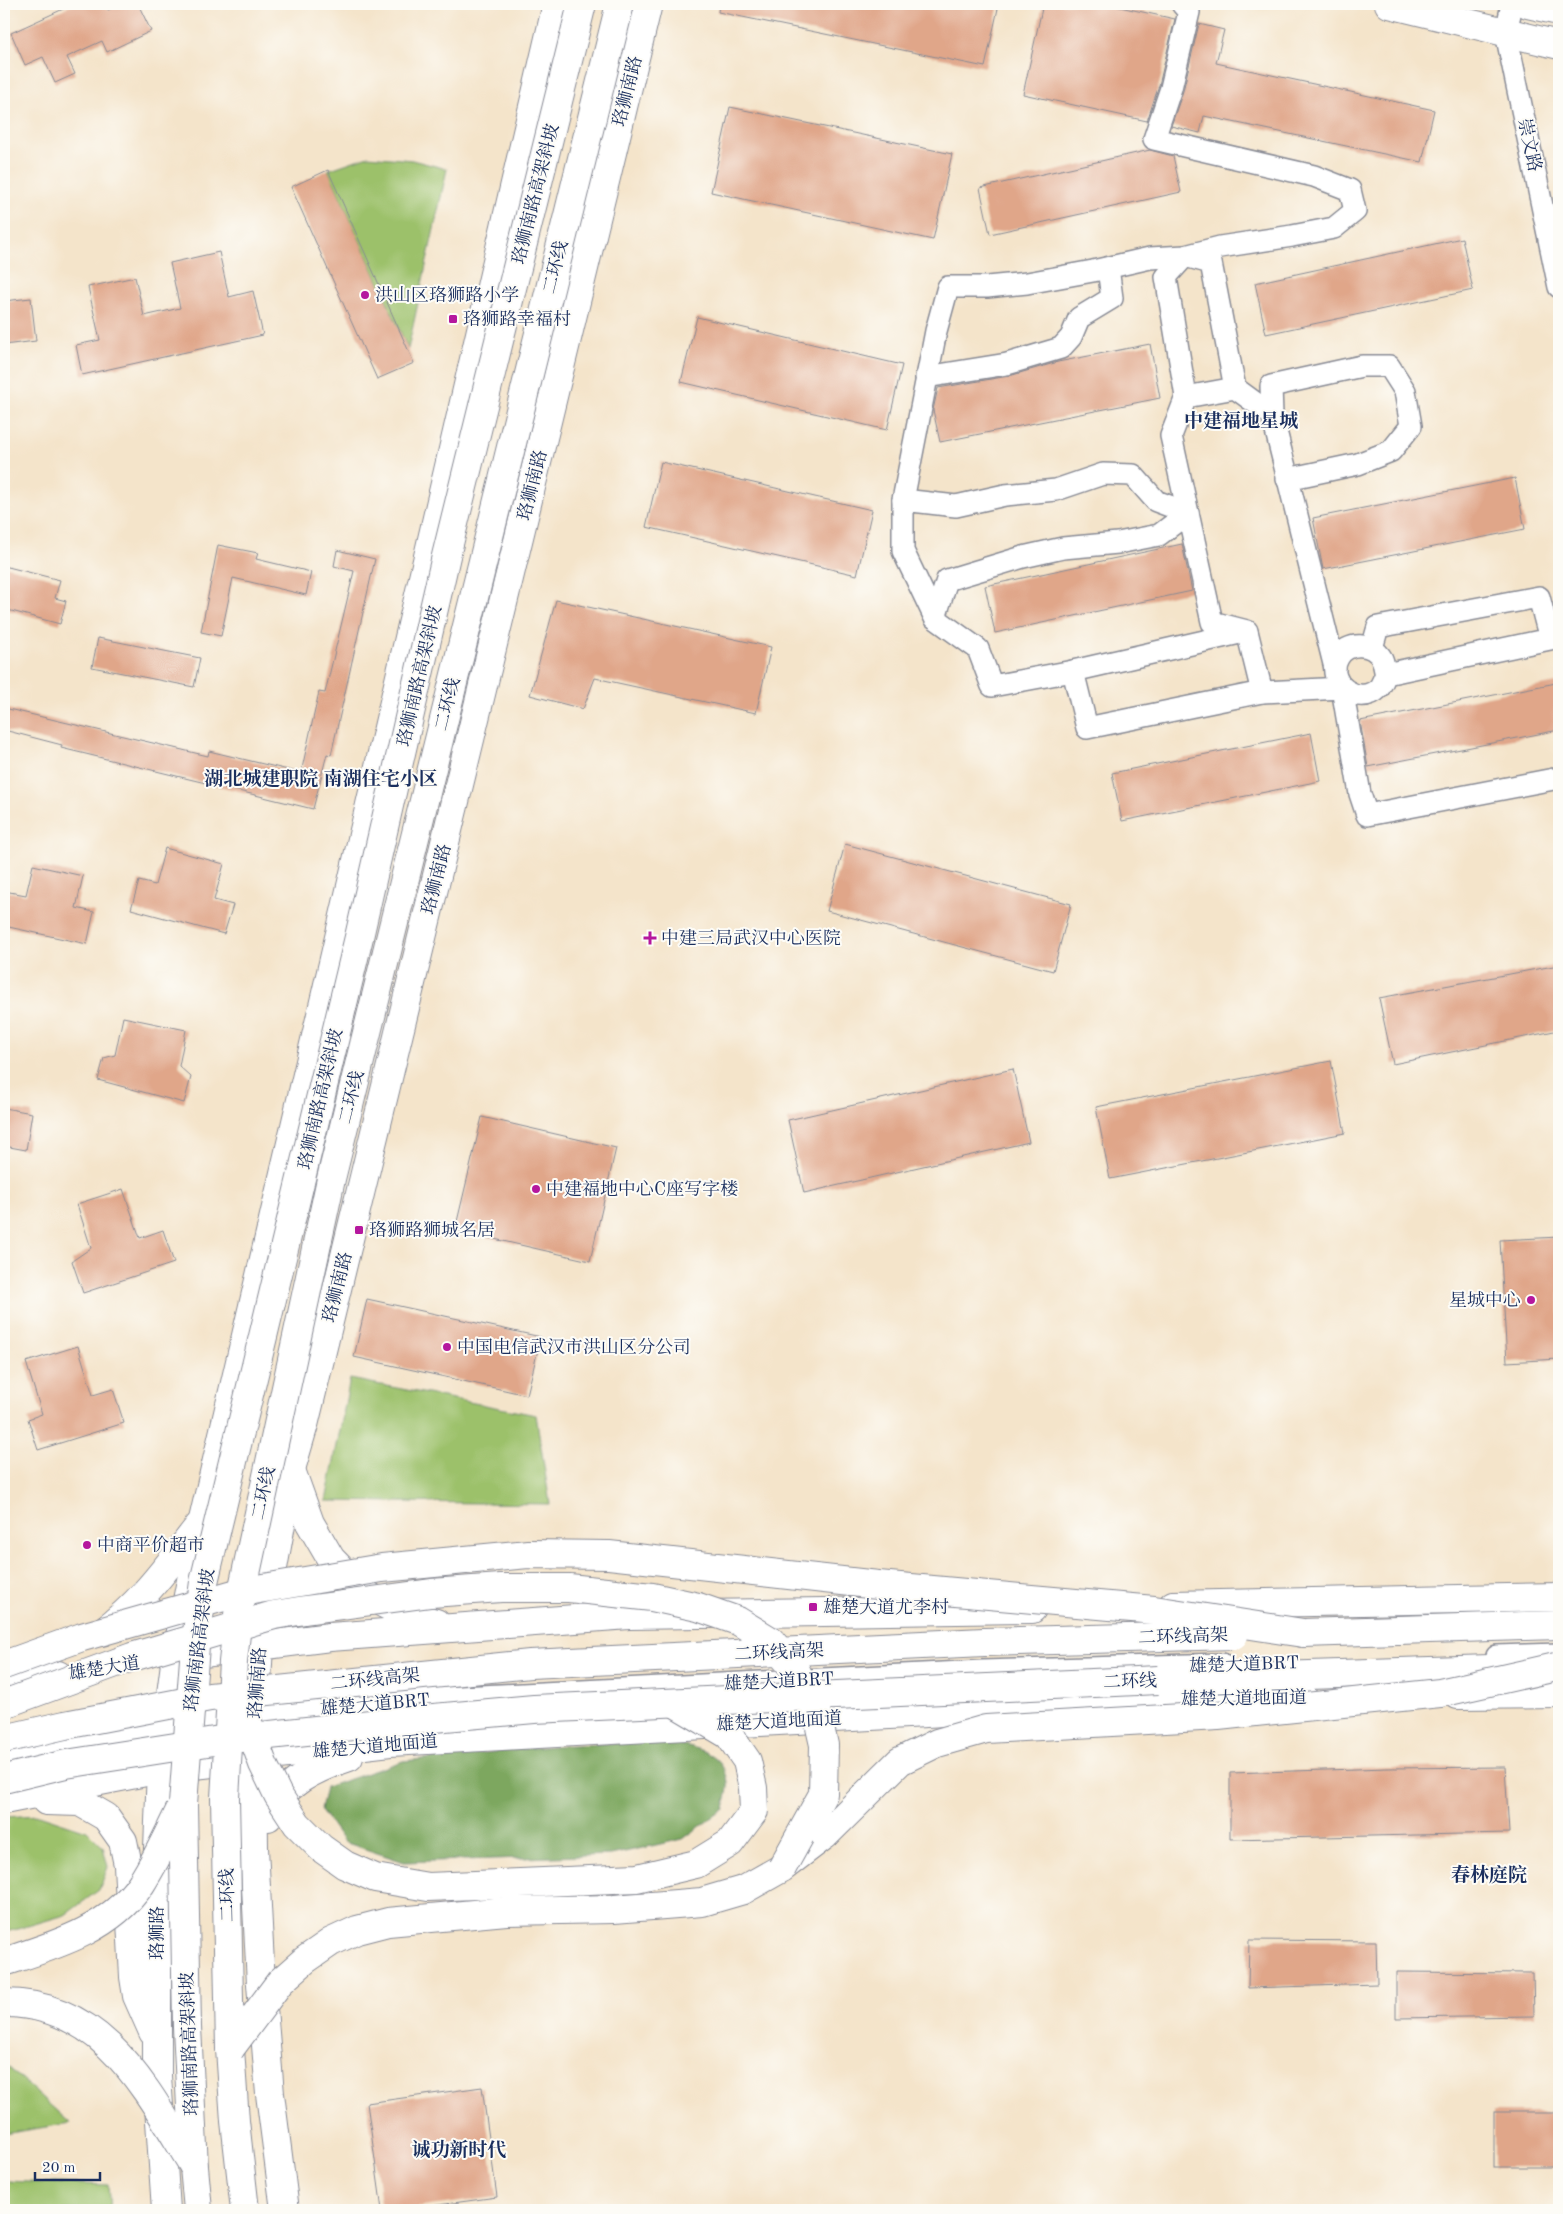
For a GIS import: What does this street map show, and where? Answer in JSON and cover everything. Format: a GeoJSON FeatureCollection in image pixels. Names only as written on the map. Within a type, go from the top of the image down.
{"type":"FeatureCollection","features":[{"type":"Feature","properties":{"kind":"main road"},"geometry":{"type":"LineString","coordinates":[[557,4],[203,1520],[176,1656],[330,1637],[629,1615],[876,1612],[1559,1597]]}},
{"type":"Feature","properties":{"kind":"main road","name":"珞狮南路高架斜坡"},"geometry":{"type":"LineString","coordinates":[[198,2210],[187,2028],[183,1804],[196,1646],[204,1582],[357,946],[446,556],[582,4]]}},
{"type":"Feature","properties":{"kind":"main road","name":"二环线"},"geometry":{"type":"LineString","coordinates":[[245,2210],[235,2121],[230,2049],[225,1798],[233,1662],[239,1606],[331,1179],[620,4]]}},
{"type":"Feature","properties":{"kind":"main road","name":"珞狮南路"},"geometry":{"type":"LineString","coordinates":[[253,1758],[259,1645],[291,1470],[312,1392],[648,4]]}},
{"type":"Feature","properties":{"kind":"main road"},"geometry":{"type":"LineString","coordinates":[[1389,4],[1559,45]]}},
{"type":"Feature","properties":{"kind":"main road"},"geometry":{"type":"LineString","coordinates":[[1528,4],[1559,11]]}},
{"type":"Feature","properties":{"kind":"main road"},"geometry":{"type":"LineString","coordinates":[[291,1470],[310,1522],[331,1559],[365,1594],[406,1615],[452,1628]]}},
{"type":"Feature","properties":{"kind":"main road"},"geometry":{"type":"LineString","coordinates":[[4,1688],[33,1680],[132,1608],[156,1582],[203,1520]]}},
{"type":"Feature","properties":{"kind":"main road"},"geometry":{"type":"LineString","coordinates":[[4,1665],[82,1637],[241,1592],[382,1568],[528,1554],[609,1555],[878,1585],[1154,1610],[1302,1633]]}},
{"type":"Feature","properties":{"kind":"main road"},"geometry":{"type":"LineString","coordinates":[[4,1704],[132,1657],[274,1615],[431,1592],[501,1588],[569,1588],[652,1597],[698,1607],[738,1621],[771,1641],[796,1671],[816,1710],[824,1745],[823,1794],[782,1868]]}},
{"type":"Feature","properties":{"kind":"main road","name":"二环线高架"},"geometry":{"type":"LineString","coordinates":[[4,1739],[65,1725],[210,1697],[530,1664],[984,1642],[1559,1625]]}},
{"type":"Feature","properties":{"kind":"main road","name":"雄楚大道"},"geometry":{"type":"LineString","coordinates":[[33,1680],[176,1656]]}},
{"type":"Feature","properties":{"kind":"main road","name":"珞狮路"},"geometry":{"type":"LineString","coordinates":[[166,2210],[157,2076],[157,1875],[161,1769],[176,1656]]}},
{"type":"Feature","properties":{"kind":"main road"},"geometry":{"type":"LineString","coordinates":[[233,1662],[244,1712],[263,1764],[278,1795],[297,1824],[321,1848],[344,1865],[375,1878],[428,1887],[636,1878],[696,1864],[730,1843],[754,1811],[753,1788],[747,1761],[728,1735],[688,1702]]}},
{"type":"Feature","properties":{"kind":"main road"},"geometry":{"type":"LineString","coordinates":[[230,2049],[280,1982],[331,1942],[357,1930],[388,1922],[506,1911],[614,1909],[702,1902],[743,1890],[782,1868],[825,1835],[900,1761],[937,1744],[986,1729],[1218,1716],[1440,1693],[1558,1663]]}},
{"type":"Feature","properties":{"kind":"main road","name":"二环线"},"geometry":{"type":"LineString","coordinates":[[4,1779],[66,1764],[243,1738],[534,1709],[1558,1663]]}},
{"type":"Feature","properties":{"kind":"main road","name":"雄楚大道地面道"},"geometry":{"type":"LineString","coordinates":[[4,1800],[161,1769],[390,1742],[1205,1698],[1559,1694]]}},
{"type":"Feature","properties":{"kind":"main road"},"geometry":{"type":"LineString","coordinates":[[254,1848],[271,1809],[290,1786],[308,1773],[326,1764],[390,1742]]}},
{"type":"Feature","properties":{"kind":"main road"},"geometry":{"type":"LineString","coordinates":[[253,1758],[254,1848],[261,1984],[270,2094],[285,2210]]}},
{"type":"Feature","properties":{"kind":"main road"},"geometry":{"type":"LineString","coordinates":[[4,1804],[41,1801],[80,1802],[106,1816],[123,1842],[128,1864],[134,1977],[137,1996],[157,2043]]}},
{"type":"Feature","properties":{"kind":"main road"},"geometry":{"type":"LineString","coordinates":[[4,1962],[82,1935],[114,1912],[140,1886],[161,1850],[183,1804]]}},
{"type":"Feature","properties":{"kind":"main road"},"geometry":{"type":"LineString","coordinates":[[4,2002],[16,2002],[54,2010],[85,2024],[110,2047],[142,2084],[194,2167]]}},
{"type":"Feature","properties":{"kind":"street"},"geometry":{"type":"LineString","coordinates":[[1182,4],[1190,12],[1171,88],[1154,139],[1314,176],[1350,190],[1355,211],[1334,228],[1220,247],[1185,256],[1150,258],[1028,284],[948,287],[926,377],[903,500],[903,551],[935,618],[978,649],[992,686],[1074,671],[1246,631]]}},
{"type":"Feature","properties":{"kind":"street","name":"崇文路"},"geometry":{"type":"LineString","coordinates":[[1512,4],[1506,33],[1559,287]]}},
{"type":"Feature","properties":{"kind":"street"},"geometry":{"type":"LineString","coordinates":[[1185,256],[1211,263],[1235,388],[1272,415]]}},
{"type":"Feature","properties":{"kind":"street"},"geometry":{"type":"LineString","coordinates":[[1185,256],[1166,277],[1186,397],[1171,436],[1212,622],[1246,631]]}},
{"type":"Feature","properties":{"kind":"street"},"geometry":{"type":"LineString","coordinates":[[926,377],[1007,364],[1061,348],[1071,337],[1078,318],[1112,298],[1108,268]]}},
{"type":"Feature","properties":{"kind":"street"},"geometry":{"type":"LineString","coordinates":[[1287,479],[1358,464],[1391,451],[1410,426],[1405,392],[1389,366],[1362,366],[1271,386],[1272,415],[1287,479],[1335,668],[1342,688],[1360,794],[1367,815],[1559,778]]}},
{"type":"Feature","properties":{"kind":"street"},"geometry":{"type":"LineString","coordinates":[[1186,397],[1235,388]]}},
{"type":"Feature","properties":{"kind":"street"},"geometry":{"type":"LineString","coordinates":[[903,500],[956,506],[1004,495],[1056,490],[1103,474],[1134,474],[1156,501],[1188,513]]}},
{"type":"Feature","properties":{"kind":"street"},"geometry":{"type":"LineString","coordinates":[[935,618],[947,580],[1023,557],[1063,548],[1118,543],[1159,535],[1188,513]]}},
{"type":"Feature","properties":{"kind":"street"},"geometry":{"type":"LineString","coordinates":[[1372,648],[1378,627],[1539,597],[1550,639],[1386,674]]}},
{"type":"Feature","properties":{"kind":"street"},"geometry":{"type":"LineString","coordinates":[[1246,631],[1262,692]]}},
{"type":"Feature","properties":{"kind":"street"},"geometry":{"type":"LineString","coordinates":[[1074,671],[1087,728],[1262,692],[1342,688],[1351,694],[1363,696],[1380,687],[1386,674],[1381,658],[1372,648],[1360,646],[1348,647],[1338,657],[1335,668]]}},
{"type":"Feature","properties":{"kind":"street","name":"雄楚大道BRT"},"geometry":{"type":"LineString","coordinates":[[4,1759],[167,1725],[255,1714],[450,1698],[964,1672],[1558,1663]]}},
{"type":"Feature","properties":{"kind":"green space"},"geometry":{"type":"Polygon","coordinates":[[[368,156],[412,160],[447,169],[408,349],[328,170],[368,156]]]}},
{"type":"Feature","properties":{"kind":"green space"},"geometry":{"type":"Polygon","coordinates":[[[350,1379],[536,1415],[550,1504],[326,1501],[350,1379]]]}},
{"type":"Feature","properties":{"kind":"green space"},"geometry":{"type":"Polygon","coordinates":[[[663,1741],[704,1751],[720,1763],[725,1771],[728,1782],[724,1809],[683,1839],[611,1855],[404,1862],[344,1842],[321,1810],[326,1787],[403,1761],[553,1746],[663,1741]]]}},
{"type":"Feature","properties":{"kind":"green space"},"geometry":{"type":"Polygon","coordinates":[[[39,1815],[87,1831],[103,1847],[108,1867],[99,1890],[65,1915],[4,1933],[4,1817],[39,1815]]]}},
{"type":"Feature","properties":{"kind":"green space"},"geometry":{"type":"Polygon","coordinates":[[[8,2067],[70,2123],[4,2134],[4,2068],[8,2067]]]}},
{"type":"Feature","properties":{"kind":"green space"},"geometry":{"type":"Polygon","coordinates":[[[4,2181],[108,2185],[110,2210],[4,2210],[4,2181]]]}},
{"type":"Feature","properties":{"kind":"building"},"geometry":{"type":"Polygon","coordinates":[[[74,4],[105,4],[108,10],[121,4],[138,4],[151,31],[107,52],[102,41],[67,57],[75,74],[55,83],[43,57],[25,65],[11,33],[74,4]]]}},
{"type":"Feature","properties":{"kind":"building"},"geometry":{"type":"Polygon","coordinates":[[[719,4],[999,4],[985,67],[718,12],[719,4]]]}},
{"type":"Feature","properties":{"kind":"building"},"geometry":{"type":"Polygon","coordinates":[[[1043,4],[1106,4],[1175,19],[1159,85],[1147,121],[1023,94],[1043,4]]]}},
{"type":"Feature","properties":{"kind":"building"},"geometry":{"type":"Polygon","coordinates":[[[1199,24],[1224,30],[1216,63],[1434,110],[1422,162],[1204,116],[1200,133],[1171,126],[1183,91],[1199,24]]]}},
{"type":"Feature","properties":{"kind":"building"},"geometry":{"type":"Polygon","coordinates":[[[730,107],[952,154],[933,240],[711,192],[730,107]]]}},
{"type":"Feature","properties":{"kind":"building"},"geometry":{"type":"Polygon","coordinates":[[[1150,150],[1173,156],[1181,192],[990,234],[980,188],[1150,150]]]}},
{"type":"Feature","properties":{"kind":"building"},"geometry":{"type":"Polygon","coordinates":[[[328,170],[414,363],[377,379],[291,187],[328,170]]]}},
{"type":"Feature","properties":{"kind":"building"},"geometry":{"type":"Polygon","coordinates":[[[1462,238],[1473,290],[1266,334],[1255,283],[1462,238]]]}},
{"type":"Feature","properties":{"kind":"building"},"geometry":{"type":"Polygon","coordinates":[[[219,252],[229,297],[253,291],[263,335],[82,375],[76,345],[100,340],[88,287],[135,277],[144,316],[180,308],[170,263],[219,252]]]}},
{"type":"Feature","properties":{"kind":"building"},"geometry":{"type":"Polygon","coordinates":[[[31,298],[36,341],[4,345],[4,301],[31,298]]]}},
{"type":"Feature","properties":{"kind":"building"},"geometry":{"type":"Polygon","coordinates":[[[697,317],[902,365],[887,430],[681,382],[697,317]]]}},
{"type":"Feature","properties":{"kind":"building"},"geometry":{"type":"Polygon","coordinates":[[[1150,344],[1160,398],[940,442],[933,410],[938,388],[1009,376],[1058,362],[1150,344]]]}},
{"type":"Feature","properties":{"kind":"building"},"geometry":{"type":"Polygon","coordinates":[[[661,462],[872,510],[857,575],[646,527],[661,462]]]}},
{"type":"Feature","properties":{"kind":"building"},"geometry":{"type":"Polygon","coordinates":[[[1515,478],[1525,529],[1323,569],[1313,518],[1515,478]]]}},
{"type":"Feature","properties":{"kind":"building"},"geometry":{"type":"Polygon","coordinates":[[[1182,544],[1192,591],[995,633],[985,586],[1182,544]]]}},
{"type":"Feature","properties":{"kind":"building"},"geometry":{"type":"Polygon","coordinates":[[[218,545],[258,553],[256,559],[311,572],[306,595],[233,578],[221,636],[201,632],[218,545]]]}},
{"type":"Feature","properties":{"kind":"building"},"geometry":{"type":"Polygon","coordinates":[[[337,550],[375,559],[331,755],[327,754],[313,809],[61,748],[62,745],[4,730],[4,708],[208,756],[209,751],[301,773],[319,692],[325,693],[354,571],[334,566],[337,550]]]}},
{"type":"Feature","properties":{"kind":"building"},"geometry":{"type":"Polygon","coordinates":[[[4,566],[60,580],[55,598],[66,601],[60,624],[4,609],[4,566]]]}},
{"type":"Feature","properties":{"kind":"building"},"geometry":{"type":"Polygon","coordinates":[[[556,600],[771,647],[756,713],[595,678],[583,709],[530,695],[556,600]]]}},
{"type":"Feature","properties":{"kind":"building"},"geometry":{"type":"Polygon","coordinates":[[[98,638],[200,658],[194,687],[92,667],[98,638]]]}},
{"type":"Feature","properties":{"kind":"building"},"geometry":{"type":"Polygon","coordinates":[[[1556,683],[1559,700],[1559,730],[1368,767],[1360,721],[1556,683]]]}},
{"type":"Feature","properties":{"kind":"building"},"geometry":{"type":"Polygon","coordinates":[[[1311,733],[1320,781],[1122,821],[1112,773],[1311,733]]]}},
{"type":"Feature","properties":{"kind":"building"},"geometry":{"type":"Polygon","coordinates":[[[845,844],[1071,904],[1053,971],[827,911],[845,844]]]}},
{"type":"Feature","properties":{"kind":"building"},"geometry":{"type":"Polygon","coordinates":[[[165,848],[224,864],[214,900],[233,905],[224,934],[131,909],[139,881],[155,885],[165,848]]]}},
{"type":"Feature","properties":{"kind":"building"},"geometry":{"type":"Polygon","coordinates":[[[33,865],[83,876],[76,908],[94,912],[87,944],[4,926],[4,891],[26,895],[33,865]]]}},
{"type":"Feature","properties":{"kind":"building"},"geometry":{"type":"Polygon","coordinates":[[[1559,965],[1559,1030],[1393,1064],[1379,998],[1559,965]]]}},
{"type":"Feature","properties":{"kind":"building"},"geometry":{"type":"Polygon","coordinates":[[[123,1017],[186,1030],[179,1066],[191,1077],[184,1103],[98,1080],[104,1058],[115,1055],[123,1017]]]}},
{"type":"Feature","properties":{"kind":"building"},"geometry":{"type":"Polygon","coordinates":[[[1331,1061],[1345,1133],[1110,1179],[1096,1107],[1331,1061]]]}},
{"type":"Feature","properties":{"kind":"building"},"geometry":{"type":"Polygon","coordinates":[[[1013,1069],[1029,1142],[804,1193],[788,1120],[1013,1069]]]}},
{"type":"Feature","properties":{"kind":"building"},"geometry":{"type":"Polygon","coordinates":[[[4,1108],[32,1113],[26,1150],[4,1146],[4,1108]]]}},
{"type":"Feature","properties":{"kind":"building","name":"中建福地中心C座写字楼"},"geometry":{"type":"Polygon","coordinates":[[[482,1117],[616,1148],[590,1261],[455,1230],[482,1117]]]}},
{"type":"Feature","properties":{"kind":"building"},"geometry":{"type":"Polygon","coordinates":[[[123,1189],[140,1238],[163,1230],[174,1263],[83,1293],[72,1261],[91,1248],[77,1204],[123,1189]]]}},
{"type":"Feature","properties":{"kind":"building","name":"星城中心"},"geometry":{"type":"Polygon","coordinates":[[[1559,1237],[1559,1359],[1507,1362],[1500,1240],[1559,1237]]]}},
{"type":"Feature","properties":{"kind":"building","name":"中国电信武汉市洪山区分公司"},"geometry":{"type":"Polygon","coordinates":[[[367,1299],[541,1337],[527,1395],[354,1357],[367,1299]]]}},
{"type":"Feature","properties":{"kind":"building"},"geometry":{"type":"Polygon","coordinates":[[[78,1346],[93,1395],[113,1389],[124,1423],[38,1450],[28,1419],[42,1414],[26,1362],[78,1346]]]}},
{"type":"Feature","properties":{"kind":"building"},"geometry":{"type":"Polygon","coordinates":[[[1505,1767],[1509,1833],[1230,1839],[1230,1773],[1388,1768],[1505,1767]]]}},
{"type":"Feature","properties":{"kind":"building"},"geometry":{"type":"Polygon","coordinates":[[[1249,1940],[1376,1941],[1377,1984],[1248,1988],[1249,1940]]]}},
{"type":"Feature","properties":{"kind":"building"},"geometry":{"type":"Polygon","coordinates":[[[1396,1972],[1533,1973],[1534,2016],[1396,2018],[1396,1972]]]}},
{"type":"Feature","properties":{"kind":"building"},"geometry":{"type":"Polygon","coordinates":[[[482,2087],[497,2197],[401,2210],[382,2210],[367,2103],[482,2087]]]}},
{"type":"Feature","properties":{"kind":"building"},"geometry":{"type":"Polygon","coordinates":[[[1494,2112],[1559,2112],[1559,2167],[1494,2167],[1494,2112]]]}},
{"type":"Feature","properties":{"kind":"place","name":"洪山区珞狮路小学"},"geometry":{"type":"Point","coordinates":[365,295]}},
{"type":"Feature","properties":{"kind":"place","name":"珞狮路幸福村"},"geometry":{"type":"Point","coordinates":[453,319]}},
{"type":"Feature","properties":{"kind":"place","name":"中建三局武汉中心医院"},"geometry":{"type":"Point","coordinates":[650,938]}},
{"type":"Feature","properties":{"kind":"place","name":"中建福地中心C座写字楼"},"geometry":{"type":"Point","coordinates":[536,1189]}},
{"type":"Feature","properties":{"kind":"place","name":"珞狮路狮城名居"},"geometry":{"type":"Point","coordinates":[359,1230]}},
{"type":"Feature","properties":{"kind":"place","name":"星城中心"},"geometry":{"type":"Point","coordinates":[1531,1300]}},
{"type":"Feature","properties":{"kind":"place","name":"中国电信武汉市洪山区分公司"},"geometry":{"type":"Point","coordinates":[447,1347]}},
{"type":"Feature","properties":{"kind":"place","name":"中商平价超市"},"geometry":{"type":"Point","coordinates":[87,1545]}},
{"type":"Feature","properties":{"kind":"place","name":"雄楚大道尤李村"},"geometry":{"type":"Point","coordinates":[813,1607]}},
{"type":"Feature","properties":{"kind":"district","name":"中建福地星城"},"geometry":{"type":"Point","coordinates":[1241,420]}},
{"type":"Feature","properties":{"kind":"district","name":"湖北城建职院 南湖住宅小区"},"geometry":{"type":"Point","coordinates":[321,778]}},
{"type":"Feature","properties":{"kind":"district","name":"春林庭院"},"geometry":{"type":"Point","coordinates":[1489,1874]}},
{"type":"Feature","properties":{"kind":"district","name":"诚功新时代"},"geometry":{"type":"Point","coordinates":[459,2149]}}]}
